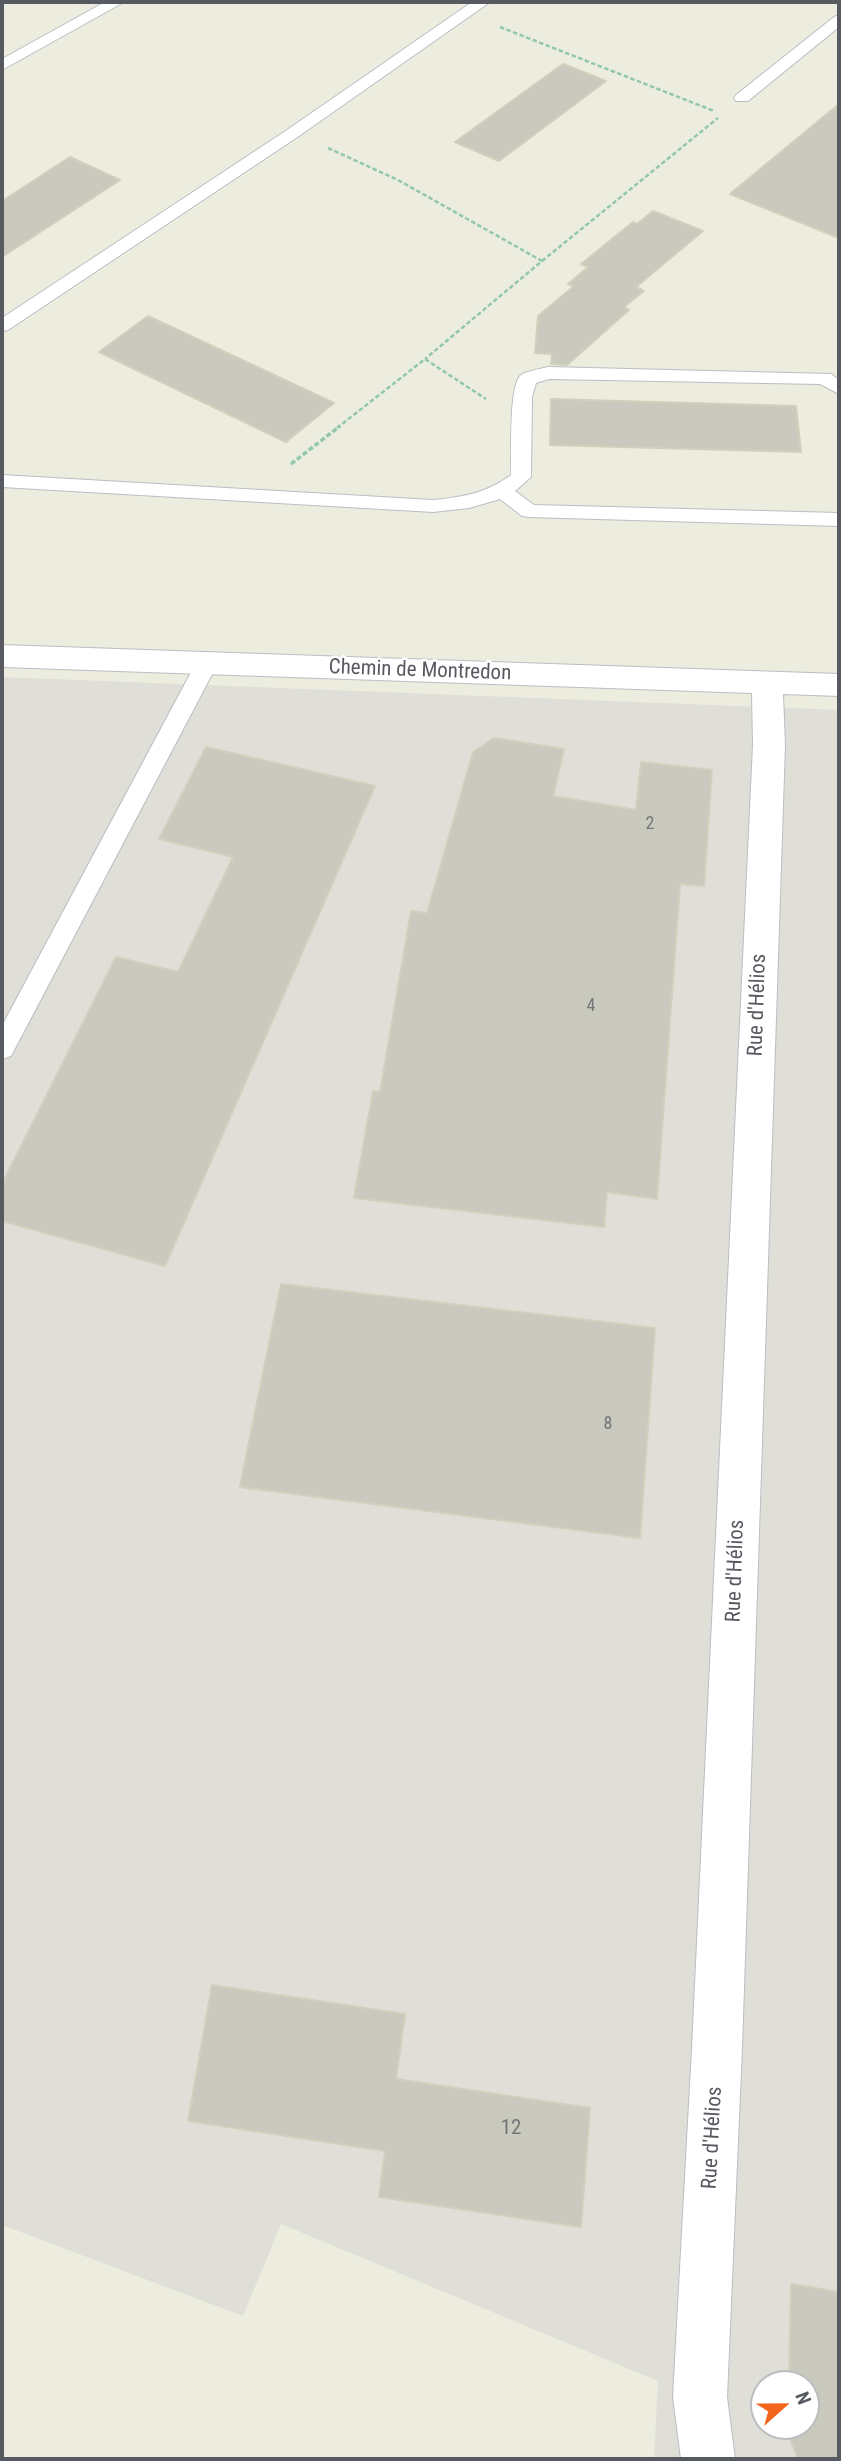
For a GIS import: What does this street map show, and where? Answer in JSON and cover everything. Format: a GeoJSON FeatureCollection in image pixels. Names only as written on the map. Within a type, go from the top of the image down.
{"type":"FeatureCollection","features":[{"type":"Feature","properties":{"kind":"street","name":"Chemin de Montredon"},"geometry":{"type":"LineString","coordinates":[[2,656],[839,685]]}},
{"type":"Feature","properties":{"kind":"street","name":"Rue d'Hélios"},"geometry":{"type":"LineString","coordinates":[[708,2459],[700,2397],[717,2048],[769,745],[767,683]]}},
{"type":"Feature","properties":{"kind":"lane"},"geometry":{"type":"LineString","coordinates":[[2,65],[116,2]]}},
{"type":"Feature","properties":{"kind":"lane"},"geometry":{"type":"LineString","coordinates":[[2,326],[293,133],[470,6]]}},
{"type":"Feature","properties":{"kind":"lane"},"geometry":{"type":"LineString","coordinates":[[742,99],[820,43],[839,20]]}},
{"type":"Feature","properties":{"kind":"lane"},"geometry":{"type":"LineString","coordinates":[[2,481],[433,506],[474,503],[504,492],[521,477],[523,397],[528,379],[548,373],[824,378],[839,388]]}},
{"type":"Feature","properties":{"kind":"lane"},"geometry":{"type":"LineString","coordinates":[[504,492],[529,511],[839,520]]}},
{"type":"Feature","properties":{"kind":"lane"},"geometry":{"type":"LineString","coordinates":[[2,1049],[207,663]]}},
{"type":"Feature","properties":{"kind":"path"},"geometry":{"type":"LineString","coordinates":[[250,496],[425,359],[723,114],[470,6]]}},
{"type":"Feature","properties":{"kind":"path"},"geometry":{"type":"LineString","coordinates":[[293,133],[398,180],[542,261]]}},
{"type":"Feature","properties":{"kind":"path"},"geometry":{"type":"LineString","coordinates":[[425,359],[523,422]]}},
{"type":"Feature","properties":{"kind":"shaded area"},"geometry":{"type":"Polygon","coordinates":[[[2,677],[839,710],[839,2459],[654,2459],[658,2381],[281,2224],[243,2316],[2,2225],[2,677]]]}},
{"type":"Feature","properties":{"kind":"building"},"geometry":{"type":"Polygon","coordinates":[[[563,64],[606,81],[499,161],[455,142],[563,64]]]}},
{"type":"Feature","properties":{"kind":"building"},"geometry":{"type":"Polygon","coordinates":[[[839,104],[839,238],[730,194],[765,165],[839,104]]]}},
{"type":"Feature","properties":{"kind":"building"},"geometry":{"type":"Polygon","coordinates":[[[70,157],[120,180],[2,257],[2,201],[70,157]]]}},
{"type":"Feature","properties":{"kind":"building"},"geometry":{"type":"Polygon","coordinates":[[[653,211],[703,231],[636,287],[644,291],[624,307],[629,310],[567,365],[551,364],[552,354],[535,353],[538,316],[574,286],[568,284],[588,267],[581,264],[633,222],[637,224],[653,211]]]}},
{"type":"Feature","properties":{"kind":"building"},"geometry":{"type":"Polygon","coordinates":[[[148,316],[334,403],[286,442],[99,352],[148,316]]]}},
{"type":"Feature","properties":{"kind":"building"},"geometry":{"type":"Polygon","coordinates":[[[551,399],[796,406],[801,452],[550,445],[551,399]]]}},
{"type":"Feature","properties":{"kind":"building"},"geometry":{"type":"Polygon","coordinates":[[[494,738],[564,749],[553,796],[636,810],[641,762],[712,770],[704,886],[680,884],[657,1199],[607,1192],[604,1227],[354,1198],[373,1091],[380,1092],[411,911],[427,913],[473,752],[494,738]]]}},
{"type":"Feature","properties":{"kind":"building"},"geometry":{"type":"Polygon","coordinates":[[[206,747],[375,786],[165,1266],[2,1221],[2,1184],[116,957],[178,972],[233,857],[159,839],[206,747]]]}},
{"type":"Feature","properties":{"kind":"building"},"geometry":{"type":"Polygon","coordinates":[[[281,1284],[655,1328],[640,1538],[240,1487],[281,1284]]]}},
{"type":"Feature","properties":{"kind":"building"},"geometry":{"type":"Polygon","coordinates":[[[212,1985],[405,2014],[396,2079],[590,2108],[581,2227],[379,2197],[385,2151],[188,2121],[212,1985]]]}},
{"type":"Feature","properties":{"kind":"building"},"geometry":{"type":"Polygon","coordinates":[[[791,2284],[839,2292],[839,2459],[798,2459],[791,2440],[820,2440],[820,2370],[789,2370],[791,2284]]]}}]}
